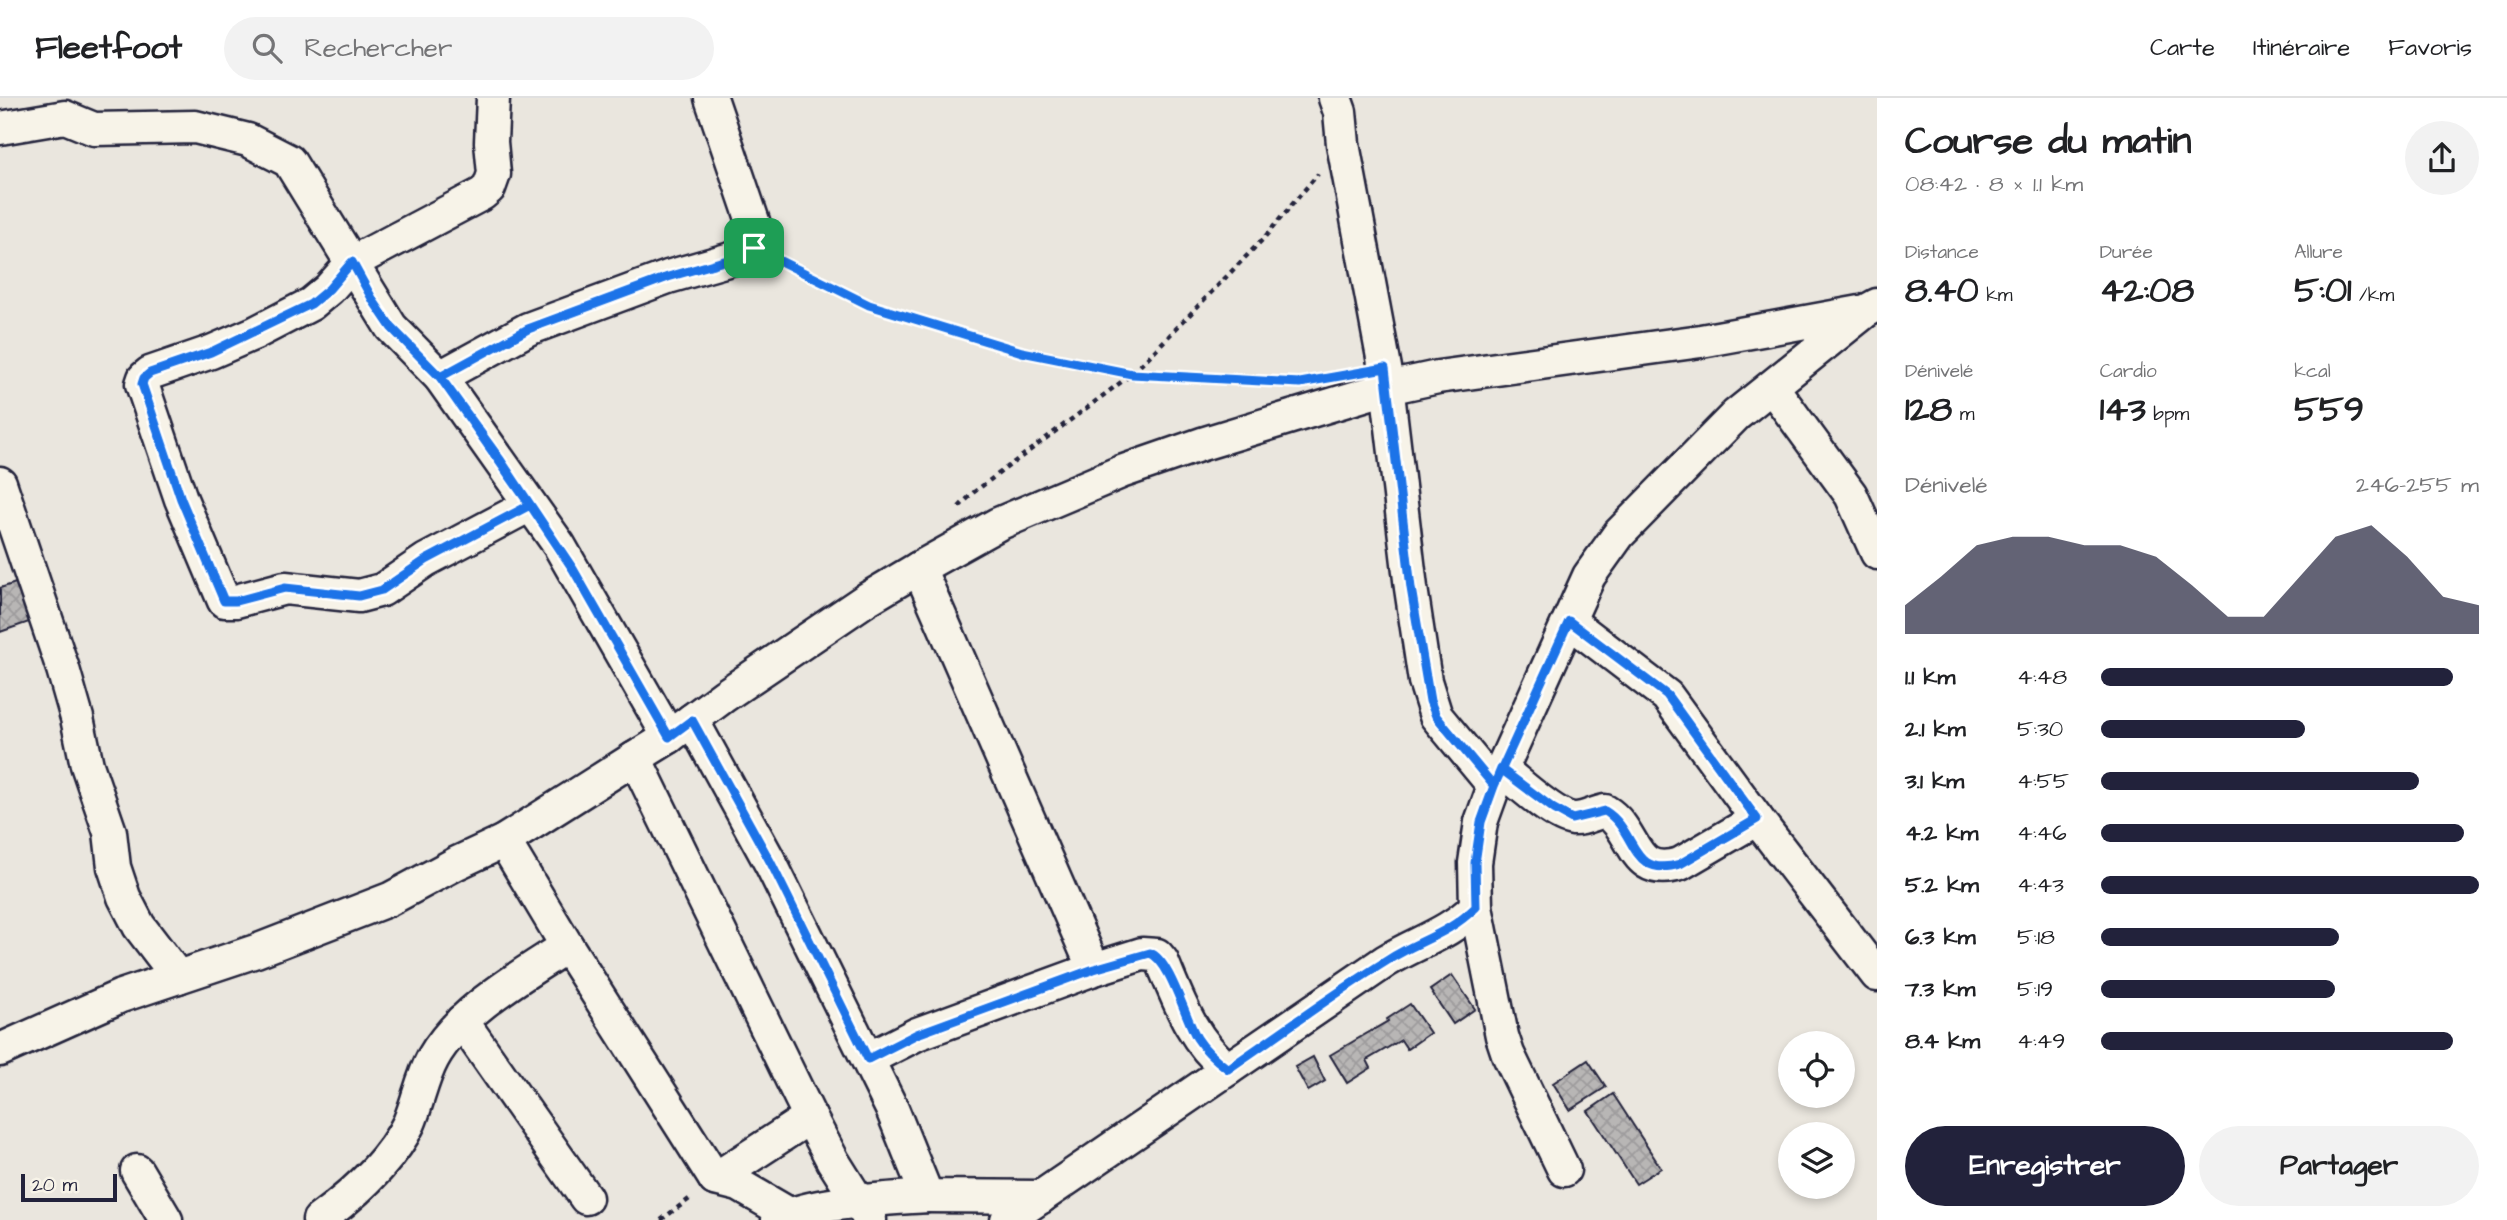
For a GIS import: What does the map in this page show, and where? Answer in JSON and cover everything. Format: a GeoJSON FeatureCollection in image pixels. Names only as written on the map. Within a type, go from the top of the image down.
{"type":"FeatureCollection","features":[{"type":"Feature","properties":{"kind":"street"},"geometry":{"type":"LineString","coordinates":[[493,98],[491,142],[494,174],[489,188],[482,194],[352,262],[329,289],[311,304],[211,352],[150,373],[144,378],[144,392],[181,499],[224,601],[236,601],[285,588],[359,596],[382,590],[426,560],[530,505]]}},
{"type":"Feature","properties":{"kind":"street"},"geometry":{"type":"LineString","coordinates":[[440,377],[528,329],[668,277],[745,255],[754,248],[758,236],[711,98]]}},
{"type":"Feature","properties":{"kind":"street"},"geometry":{"type":"LineString","coordinates":[[1335,98],[1340,112],[1343,144],[1387,388],[1411,588],[1430,701],[1436,716],[1498,778],[1572,819],[1605,811],[1613,816],[1644,860],[1652,867],[1666,868],[1680,864],[1757,819]]}},
{"type":"Feature","properties":{"kind":"street"},"geometry":{"type":"LineString","coordinates":[[0,128],[65,117],[94,129],[195,127],[248,140],[289,161],[391,327],[440,377],[530,505],[771,863],[892,1108],[927,1196]]}},
{"type":"Feature","properties":{"kind":"street"},"geometry":{"type":"LineString","coordinates":[[0,1050],[121,996],[256,951],[390,900],[504,841],[681,729],[867,599],[919,568],[998,524],[1121,472],[1202,444],[1387,388],[1438,377],[1701,341],[1871,308]]}},
{"type":"Feature","properties":{"kind":"street"},"geometry":{"type":"LineString","coordinates":[[1564,1170],[1508,1054],[1502,1036],[1476,907],[1475,863],[1481,822],[1498,778],[1589,576],[1619,534],[1736,415],[1871,308]]}},
{"type":"Feature","properties":{"kind":"street"},"geometry":{"type":"LineString","coordinates":[[1772,387],[1852,495],[1877,554]]}},
{"type":"Feature","properties":{"kind":"street"},"geometry":{"type":"LineString","coordinates":[[0,483],[63,669],[87,765],[110,832],[114,867],[124,897],[139,926],[178,977]]}},
{"type":"Feature","properties":{"kind":"street"},"geometry":{"type":"LineString","coordinates":[[919,568],[1094,969]]}},
{"type":"Feature","properties":{"kind":"street"},"geometry":{"type":"LineString","coordinates":[[1569,621],[1667,695],[1757,819],[1877,975]]}},
{"type":"Feature","properties":{"kind":"street"},"geometry":{"type":"LineString","coordinates":[[635,758],[810,1118],[865,1211]]}},
{"type":"Feature","properties":{"kind":"street"},"geometry":{"type":"LineString","coordinates":[[504,841],[715,1180],[739,1185],[783,1217],[865,1211],[927,1196],[1041,1197]]}},
{"type":"Feature","properties":{"kind":"street"},"geometry":{"type":"LineString","coordinates":[[1007,1220],[1386,961],[1440,935],[1476,907]]}},
{"type":"Feature","properties":{"kind":"street"},"geometry":{"type":"LineString","coordinates":[[319,1220],[336,1208],[374,1171],[399,1141],[434,1058],[462,1021],[567,946]]}},
{"type":"Feature","properties":{"kind":"street"},"geometry":{"type":"LineString","coordinates":[[868,1059],[917,1034],[1142,954],[1157,955],[1162,961],[1196,1037],[1210,1055],[1228,1069]]}},
{"type":"Feature","properties":{"kind":"street"},"geometry":{"type":"LineString","coordinates":[[462,1021],[586,1198]]}},
{"type":"Feature","properties":{"kind":"street"},"geometry":{"type":"LineString","coordinates":[[715,1180],[810,1118]]}},
{"type":"Feature","properties":{"kind":"street"},"geometry":{"type":"LineString","coordinates":[[137,1171],[166,1220]]}},
{"type":"Feature","properties":{"kind":"path"},"geometry":{"type":"LineString","coordinates":[[955,511],[974,492],[1132,374],[1263,240],[1343,144]]}},
{"type":"Feature","properties":{"kind":"path"},"geometry":{"type":"LineString","coordinates":[[754,248],[869,305],[1022,352],[1132,374],[1300,383]]}},
{"type":"Feature","properties":{"kind":"building"},"geometry":{"type":"Polygon","coordinates":[[[22,581],[35,620],[0,632],[0,588],[22,581]]]}},
{"type":"Feature","properties":{"kind":"building"},"geometry":{"type":"Polygon","coordinates":[[[1452,975],[1475,1009],[1453,1024],[1430,990],[1452,975]]]}},
{"type":"Feature","properties":{"kind":"building"},"geometry":{"type":"Polygon","coordinates":[[[1410,1004],[1430,1033],[1407,1049],[1401,1040],[1367,1060],[1371,1068],[1347,1083],[1330,1055],[1388,1021],[1387,1019],[1410,1004]]]}},
{"type":"Feature","properties":{"kind":"building"},"geometry":{"type":"Polygon","coordinates":[[[1313,1057],[1325,1081],[1308,1091],[1295,1067],[1313,1057]]]}},
{"type":"Feature","properties":{"kind":"building"},"geometry":{"type":"Polygon","coordinates":[[[1588,1060],[1606,1087],[1570,1110],[1553,1083],[1588,1060]]]}},
{"type":"Feature","properties":{"kind":"building"},"geometry":{"type":"Polygon","coordinates":[[[1613,1094],[1661,1168],[1636,1184],[1588,1111],[1613,1094]]]}},
{"type":"Feature","properties":{"kind":"route"},"geometry":{"type":"LineString","coordinates":[[754,248],[745,255],[668,277],[528,329],[440,377],[530,505],[426,560],[382,590],[359,596],[285,588],[236,601],[224,601],[181,499],[142,384],[150,373],[211,352],[311,304],[329,289],[352,262],[391,327],[440,377],[501,461],[558,545],[669,737],[692,720],[771,863],[868,1059],[917,1034],[1094,969],[1150,953],[1157,955],[1162,961],[1196,1037],[1210,1055],[1228,1069],[1386,961],[1440,935],[1476,907],[1475,863],[1481,822],[1494,786],[1534,696],[1569,621],[1667,695],[1757,819],[1680,864],[1666,868],[1652,867],[1644,860],[1613,816],[1605,811],[1572,819],[1554,809],[1501,769],[1494,786],[1436,716],[1425,681],[1411,588],[1385,368],[1300,383],[1132,374],[1022,352],[869,305],[754,248]]}}]}
